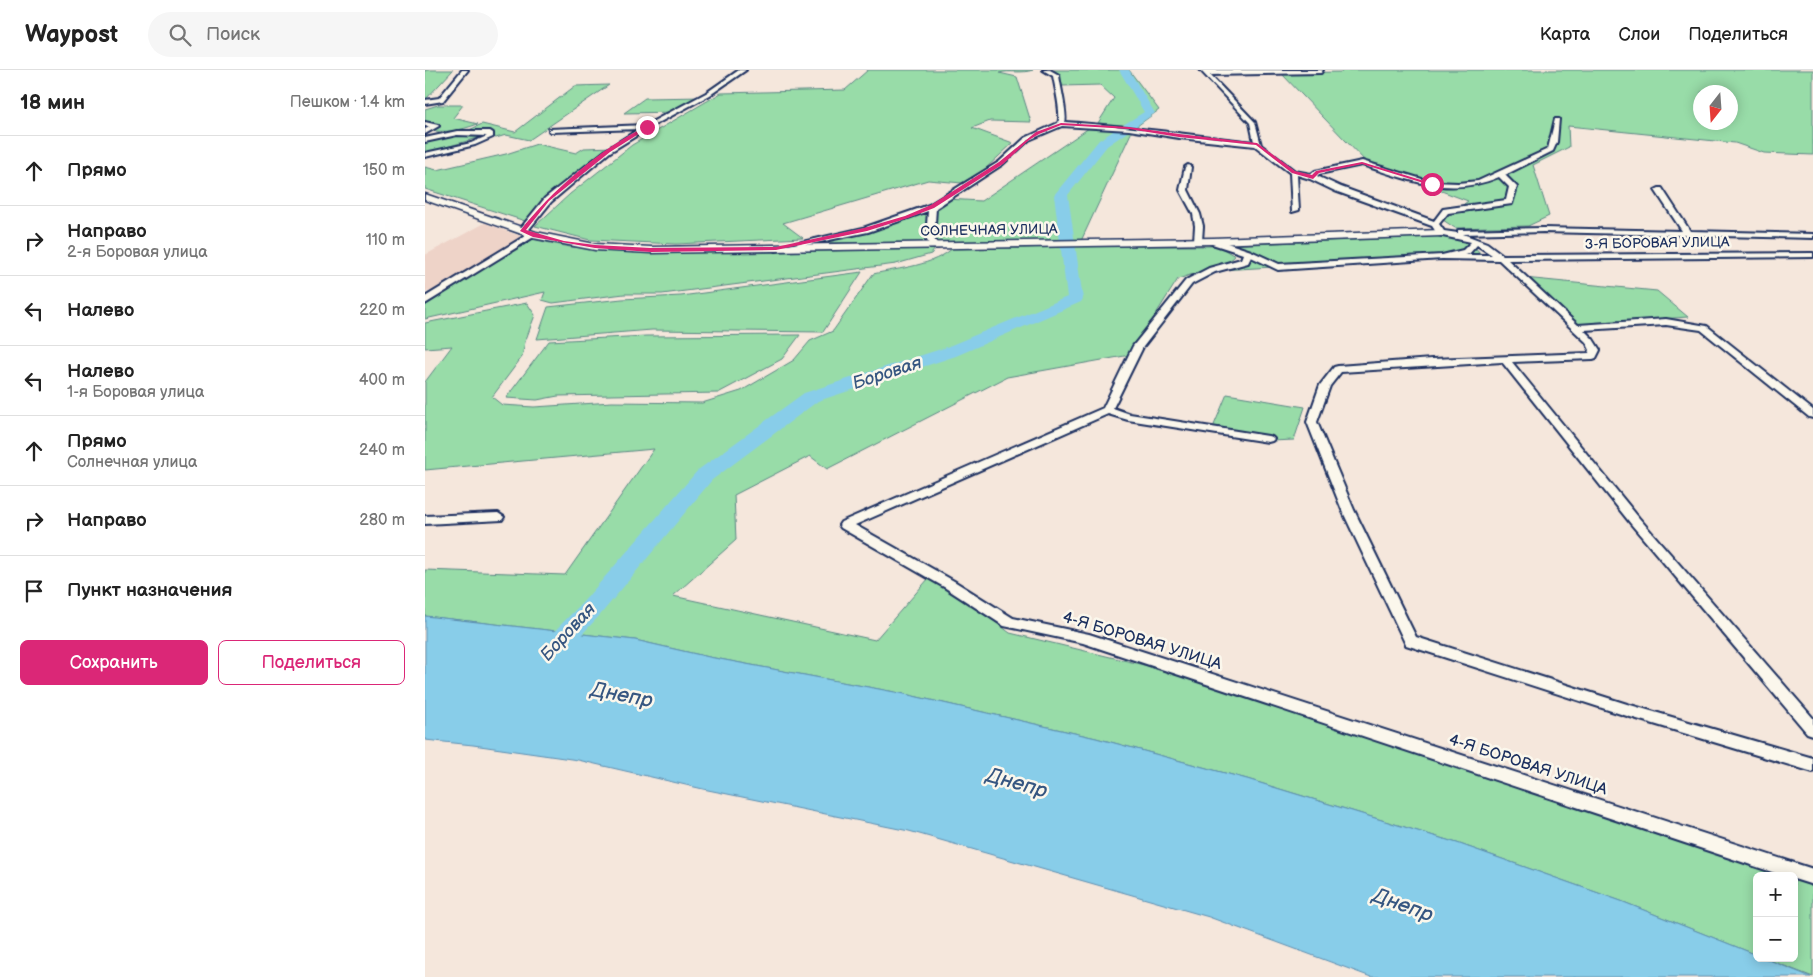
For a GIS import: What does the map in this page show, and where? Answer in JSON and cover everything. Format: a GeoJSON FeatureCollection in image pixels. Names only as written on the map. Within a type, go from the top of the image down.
{"type":"FeatureCollection","features":[{"type":"Feature","properties":{"kind":"street"},"geometry":{"type":"LineString","coordinates":[[425,109],[436,105],[465,70]]}},
{"type":"Feature","properties":{"kind":"street"},"geometry":{"type":"LineString","coordinates":[[425,300],[528,233],[548,200],[608,151],[647,127],[708,94],[743,70]]}},
{"type":"Feature","properties":{"kind":"street"},"geometry":{"type":"LineString","coordinates":[[1046,70],[1056,76],[1059,100],[1065,116],[1061,124]]}},
{"type":"Feature","properties":{"kind":"street"},"geometry":{"type":"LineString","coordinates":[[1205,72],[1321,71]]}},
{"type":"Feature","properties":{"kind":"street"},"geometry":{"type":"LineString","coordinates":[[1205,72],[1253,123],[1257,144]]}},
{"type":"Feature","properties":{"kind":"street"},"geometry":{"type":"LineString","coordinates":[[425,102],[441,100]]}},
{"type":"Feature","properties":{"kind":"street"},"geometry":{"type":"LineString","coordinates":[[1313,177],[1317,172],[1362,163],[1432,184],[1457,185],[1479,183],[1551,150],[1555,143],[1553,127],[1557,120]]}},
{"type":"Feature","properties":{"kind":"street"},"geometry":{"type":"LineString","coordinates":[[425,124],[436,126],[425,132]]}},
{"type":"Feature","properties":{"kind":"street"},"geometry":{"type":"LineString","coordinates":[[776,249],[865,230],[907,217],[932,206],[1001,163],[1032,136],[1061,124],[1129,128],[1195,138],[1257,144],[1293,172],[1313,177],[1338,189],[1477,242],[1501,258],[1577,328],[1590,341],[1595,350],[1593,356],[1504,359],[1338,369],[1325,384],[1312,422],[1348,510],[1411,640],[1627,710],[1813,765]]}},
{"type":"Feature","properties":{"kind":"street"},"geometry":{"type":"LineString","coordinates":[[551,130],[647,127]]}},
{"type":"Feature","properties":{"kind":"street"},"geometry":{"type":"LineString","coordinates":[[425,140],[453,133],[490,133],[490,138],[473,144],[425,155]]}},
{"type":"Feature","properties":{"kind":"street"},"geometry":{"type":"LineString","coordinates":[[1188,167],[1184,190],[1196,210],[1200,228],[1197,241]]}},
{"type":"Feature","properties":{"kind":"street"},"geometry":{"type":"LineString","coordinates":[[1293,172],[1295,210]]}},
{"type":"Feature","properties":{"kind":"street"},"geometry":{"type":"LineString","coordinates":[[1438,228],[1446,212],[1509,202],[1513,187],[1500,174]]}},
{"type":"Feature","properties":{"kind":"street"},"geometry":{"type":"LineString","coordinates":[[1659,190],[1687,232]]}},
{"type":"Feature","properties":{"kind":"street","name":"СОЛНЕЧНАЯ УЛИЦА"},"geometry":{"type":"LineString","coordinates":[[425,197],[528,233],[595,247],[641,250],[1212,241],[1438,228]]}},
{"type":"Feature","properties":{"kind":"street"},"geometry":{"type":"LineString","coordinates":[[932,206],[930,239],[935,246]]}},
{"type":"Feature","properties":{"kind":"street"},"geometry":{"type":"LineString","coordinates":[[1438,228],[1813,236]]}},
{"type":"Feature","properties":{"kind":"street"},"geometry":{"type":"LineString","coordinates":[[1212,241],[1248,253],[1278,267],[1442,257],[1466,252],[1477,242]]}},
{"type":"Feature","properties":{"kind":"street"},"geometry":{"type":"LineString","coordinates":[[1248,253],[1245,261],[1212,270],[1189,282],[1138,346],[1107,410],[1128,418],[1268,439]]}},
{"type":"Feature","properties":{"kind":"street","name":"3-Я БОРОВАЯ УЛИЦА"},"geometry":{"type":"LineString","coordinates":[[1442,257],[1813,255]]}},
{"type":"Feature","properties":{"kind":"street"},"geometry":{"type":"LineString","coordinates":[[1577,328],[1666,322],[1704,328],[1813,415]]}},
{"type":"Feature","properties":{"kind":"street"},"geometry":{"type":"LineString","coordinates":[[1504,359],[1635,521],[1813,729]]}},
{"type":"Feature","properties":{"kind":"street","name":"4-Я БОРОВАЯ УЛИЦА"},"geometry":{"type":"LineString","coordinates":[[1107,410],[845,525],[949,584],[1009,622],[1084,638],[1135,654],[1813,877]]}},
{"type":"Feature","properties":{"kind":"street"},"geometry":{"type":"LineString","coordinates":[[425,520],[498,517]]}},
{"type":"Feature","properties":{"kind":"shaded area"},"geometry":{"type":"Polygon","coordinates":[[[485,223],[523,237],[436,290],[425,292],[425,255],[485,223]]]}},
{"type":"Feature","properties":{"kind":"green space"},"geometry":{"type":"Polygon","coordinates":[[[425,70],[453,70],[425,100],[425,70]]]}},
{"type":"Feature","properties":{"kind":"green space"},"geometry":{"type":"Polygon","coordinates":[[[868,70],[1033,70],[999,73],[1017,77],[1031,122],[990,121],[972,128],[1013,143],[985,169],[962,183],[928,180],[783,223],[803,238],[676,244],[590,240],[535,226],[570,194],[632,145],[721,93],[845,90],[868,70]]]}},
{"type":"Feature","properties":{"kind":"green space"},"geometry":{"type":"Polygon","coordinates":[[[1048,70],[1129,70],[1159,110],[1137,126],[1098,123],[1114,98],[1100,85],[1062,86],[1059,74],[1048,70]]]}},
{"type":"Feature","properties":{"kind":"green space"},"geometry":{"type":"Polygon","coordinates":[[[1341,70],[1813,70],[1813,155],[1764,153],[1735,143],[1568,126],[1569,147],[1533,165],[1549,216],[1528,226],[1455,228],[1443,220],[1468,201],[1367,163],[1281,73],[1342,72],[1341,70]]]}},
{"type":"Feature","properties":{"kind":"green space"},"geometry":{"type":"Polygon","coordinates":[[[609,85],[529,140],[506,135],[496,138],[481,132],[467,131],[482,124],[515,132],[575,86],[609,85]]]}},
{"type":"Feature","properties":{"kind":"green space"},"geometry":{"type":"Polygon","coordinates":[[[704,97],[677,112],[624,113],[645,98],[704,97]]]}},
{"type":"Feature","properties":{"kind":"green space"},"geometry":{"type":"Polygon","coordinates":[[[438,105],[463,105],[453,118],[478,124],[452,131],[426,130],[436,125],[425,123],[425,109],[438,105]]]}},
{"type":"Feature","properties":{"kind":"green space"},"geometry":{"type":"Polygon","coordinates":[[[1089,128],[1132,131],[1081,241],[817,243],[816,240],[882,227],[947,199],[981,201],[1089,128]]]}},
{"type":"Feature","properties":{"kind":"green space"},"geometry":{"type":"Polygon","coordinates":[[[474,133],[478,138],[425,153],[425,139],[474,133]]]}},
{"type":"Feature","properties":{"kind":"green space"},"geometry":{"type":"Polygon","coordinates":[[[537,144],[576,153],[584,148],[614,147],[525,221],[425,189],[425,167],[437,170],[506,154],[537,144]]]}},
{"type":"Feature","properties":{"kind":"green space"},"geometry":{"type":"Polygon","coordinates":[[[1445,236],[1470,242],[1482,255],[1221,270],[1245,259],[1228,245],[1445,236]]]}},
{"type":"Feature","properties":{"kind":"green space"},"geometry":{"type":"Polygon","coordinates":[[[531,239],[570,247],[643,251],[746,253],[936,248],[931,254],[896,264],[662,294],[624,294],[553,303],[542,300],[545,292],[425,319],[425,303],[531,239]]]}},
{"type":"Feature","properties":{"kind":"green space"},"geometry":{"type":"Polygon","coordinates":[[[1218,246],[1235,256],[1227,263],[1178,279],[1130,355],[1007,377],[827,469],[810,456],[734,495],[736,540],[673,596],[875,640],[929,578],[935,576],[1010,633],[1148,666],[1788,872],[1753,872],[1753,953],[1621,901],[1457,843],[1247,779],[1096,738],[900,693],[709,657],[635,640],[425,616],[425,570],[565,575],[654,449],[425,470],[425,382],[452,346],[425,348],[425,323],[527,303],[535,315],[525,342],[522,357],[492,397],[502,405],[534,407],[612,402],[702,403],[741,391],[794,360],[810,341],[833,331],[873,274],[926,262],[937,258],[954,247],[1218,246]]]}},
{"type":"Feature","properties":{"kind":"green space"},"geometry":{"type":"Polygon","coordinates":[[[862,272],[823,332],[652,330],[537,339],[548,307],[622,299],[681,296],[862,272]]]}},
{"type":"Feature","properties":{"kind":"green space"},"geometry":{"type":"Polygon","coordinates":[[[1524,278],[1657,291],[1688,317],[1576,325],[1524,278]]]}},
{"type":"Feature","properties":{"kind":"green space"},"geometry":{"type":"Polygon","coordinates":[[[800,335],[782,359],[718,393],[558,396],[537,400],[506,398],[549,341],[646,336],[800,335]]]}},
{"type":"Feature","properties":{"kind":"green space"},"geometry":{"type":"Polygon","coordinates":[[[1227,394],[1305,407],[1294,440],[1272,441],[1212,430],[1227,394]]]}},
{"type":"Feature","properties":{"kind":"green space"},"geometry":{"type":"Polygon","coordinates":[[[1798,875],[1813,880],[1813,977],[1774,962],[1798,962],[1798,875]]]}},
{"type":"Feature","properties":{"kind":"water","name":"Днепр"},"geometry":{"type":"Polygon","coordinates":[[[425,616],[635,640],[709,657],[900,693],[1096,738],[1247,779],[1457,843],[1621,901],[1753,953],[1753,962],[1774,962],[1811,977],[1371,977],[1209,917],[909,831],[703,789],[578,760],[425,740],[425,616]]]}},
{"type":"Feature","properties":{"kind":"waterway","name":"Боровая"},"geometry":{"type":"LineString","coordinates":[[548,654],[592,608],[705,475],[811,397],[950,352],[1075,299],[1061,195],[1103,143],[1150,113],[1124,70]]}},
{"type":"Feature","properties":{"kind":"route"},"geometry":{"type":"LineString","coordinates":[[647,127],[608,151],[548,200],[523,231],[564,242],[595,247],[651,250],[776,249],[808,240],[865,230],[907,217],[932,206],[1001,163],[1027,139],[1061,124],[1129,128],[1203,139],[1257,144],[1293,172],[1313,177],[1317,172],[1362,163],[1432,184]]}}]}
